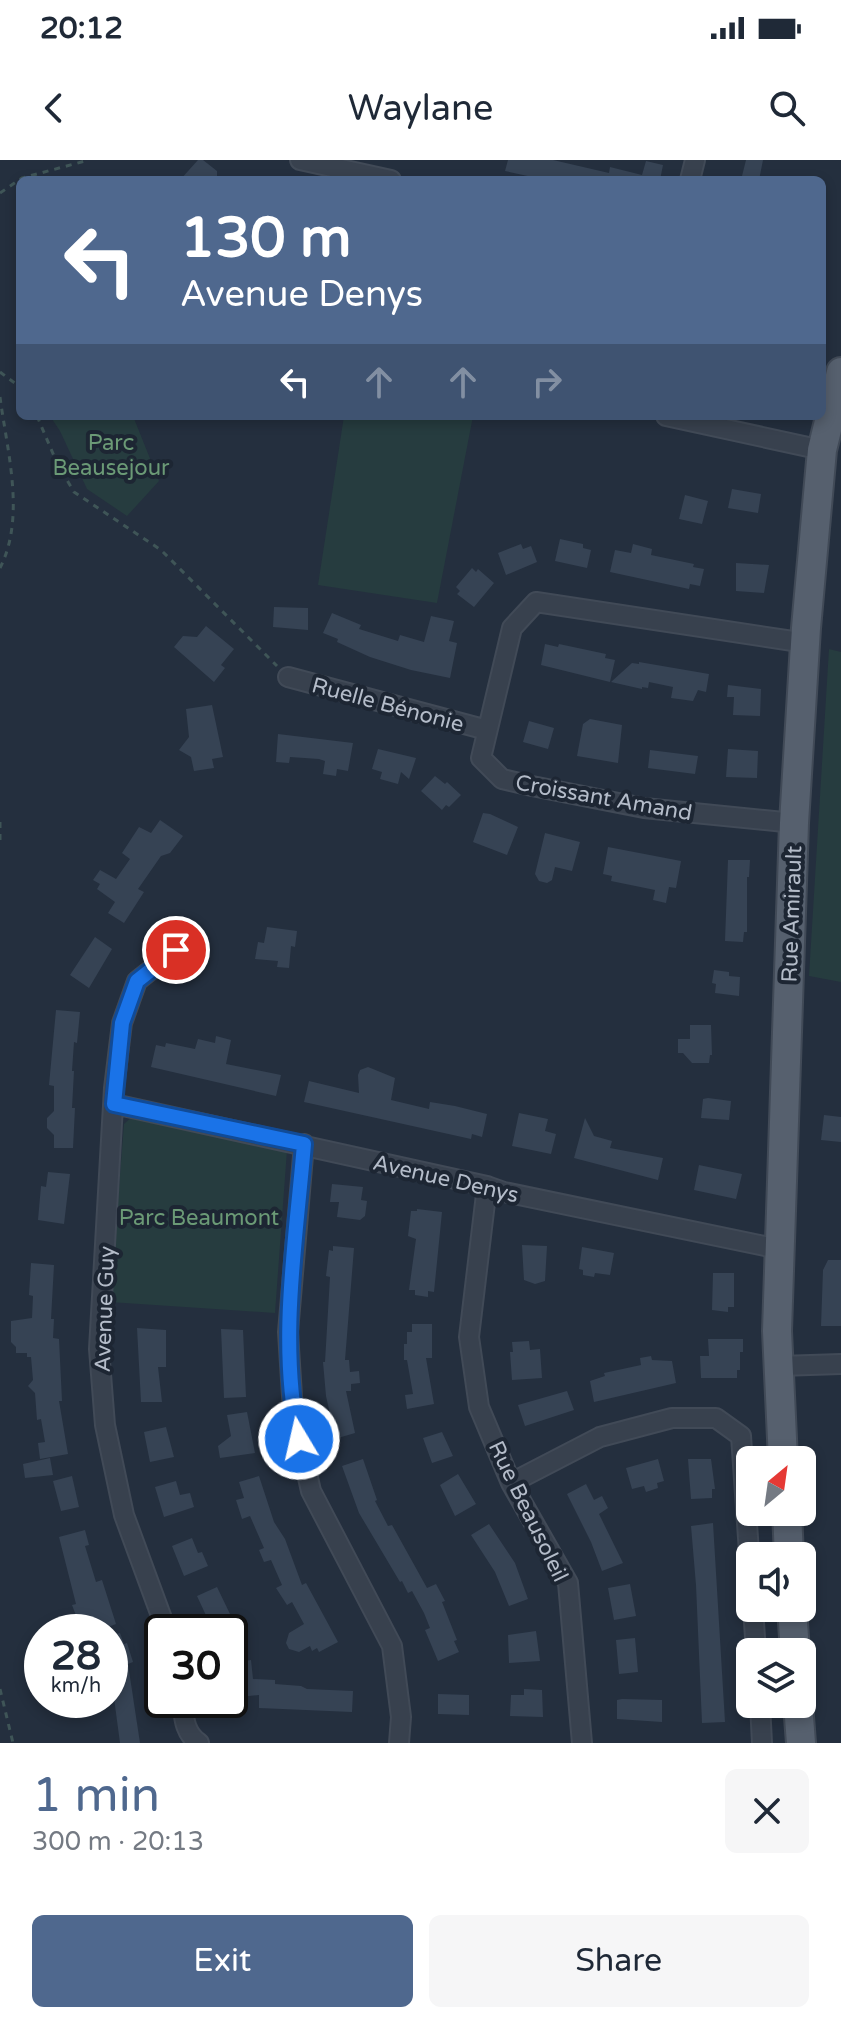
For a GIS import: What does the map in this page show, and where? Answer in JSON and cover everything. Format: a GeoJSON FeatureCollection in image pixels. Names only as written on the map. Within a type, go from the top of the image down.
{"type":"FeatureCollection","features":[{"type":"Feature","properties":{"kind":"main road","name":"Rue Amirault"},"geometry":{"type":"LineString","coordinates":[[783,1446],[777,1331],[794,823],[822,450],[841,372]]}},
{"type":"Feature","properties":{"kind":"main road"},"geometry":{"type":"LineString","coordinates":[[799,1718],[801,1743]]}},
{"type":"Feature","properties":{"kind":"street"},"geometry":{"type":"LineString","coordinates":[[300,160],[373,176]]}},
{"type":"Feature","properties":{"kind":"street"},"geometry":{"type":"LineString","coordinates":[[684,420],[822,450]]}},
{"type":"Feature","properties":{"kind":"street","name":"Croissant Amand"},"geometry":{"type":"LineString","coordinates":[[794,823],[644,808],[502,779],[481,758],[512,628],[536,602],[806,643]]}},
{"type":"Feature","properties":{"kind":"street","name":"Ruelle Bénonie"},"geometry":{"type":"LineString","coordinates":[[288,677],[487,730]]}},
{"type":"Feature","properties":{"kind":"street","name":"Avenue Guy"},"geometry":{"type":"LineString","coordinates":[[160,1614],[124,1515],[105,1425],[99,1349],[122,1023],[137,981],[176,950]]}},
{"type":"Feature","properties":{"kind":"street","name":"Avenue Denys"},"geometry":{"type":"LineString","coordinates":[[114,1104],[304,1144],[504,1192],[779,1249]]}},
{"type":"Feature","properties":{"kind":"street"},"geometry":{"type":"LineString","coordinates":[[304,1144],[288,1332],[293,1412],[311,1491],[392,1646],[401,1717],[399,1743]]}},
{"type":"Feature","properties":{"kind":"street","name":"Rue Beausoleil"},"geometry":{"type":"LineString","coordinates":[[487,1186],[469,1337],[479,1407],[511,1483],[568,1583],[582,1743]]}},
{"type":"Feature","properties":{"kind":"street"},"geometry":{"type":"LineString","coordinates":[[780,1366],[841,1364]]}},
{"type":"Feature","properties":{"kind":"street"},"geometry":{"type":"LineString","coordinates":[[511,1483],[600,1437],[672,1418],[716,1418],[741,1436],[748,1542]]}},
{"type":"Feature","properties":{"kind":"street"},"geometry":{"type":"LineString","coordinates":[[184,1718],[191,1737],[199,1743]]}},
{"type":"Feature","properties":{"kind":"street"},"geometry":{"type":"LineString","coordinates":[[761,1718],[762,1743]]}},
{"type":"Feature","properties":{"kind":"path"},"geometry":{"type":"LineString","coordinates":[[29,176],[89,160]]}},
{"type":"Feature","properties":{"kind":"path"},"geometry":{"type":"LineString","coordinates":[[0,397],[12,502],[11,537],[0,568]]}},
{"type":"Feature","properties":{"kind":"path"},"geometry":{"type":"LineString","coordinates":[[39,420],[57,463],[74,492],[161,550],[288,677]]}},
{"type":"Feature","properties":{"kind":"path"},"geometry":{"type":"LineString","coordinates":[[0,822],[0,842]]}},
{"type":"Feature","properties":{"kind":"path"},"geometry":{"type":"LineString","coordinates":[[0,1689],[13,1743]]}},
{"type":"Feature","properties":{"kind":"green space","name":"Parc Beausejour"},"geometry":{"type":"Polygon","coordinates":[[[53,420],[135,420],[159,481],[127,516],[87,489],[53,420]]]}},
{"type":"Feature","properties":{"kind":"green space"},"geometry":{"type":"Polygon","coordinates":[[[343,420],[472,420],[437,603],[318,585],[343,420]]]}},
{"type":"Feature","properties":{"kind":"green space"},"geometry":{"type":"Polygon","coordinates":[[[829,649],[841,652],[841,982],[809,976],[829,649]]]}},
{"type":"Feature","properties":{"kind":"green space","name":"Parc Beaumont"},"geometry":{"type":"Polygon","coordinates":[[[133,1116],[287,1150],[275,1313],[110,1302],[124,1124],[133,1116]]]}},
{"type":"Feature","properties":{"kind":"building"},"geometry":{"type":"Polygon","coordinates":[[[198,160],[203,160],[217,171],[217,176],[184,176],[198,160]]]}},
{"type":"Feature","properties":{"kind":"building"},"geometry":{"type":"Polygon","coordinates":[[[508,160],[553,160],[609,173],[610,167],[642,175],[646,161],[663,165],[661,176],[528,176],[505,171],[508,160]]]}},
{"type":"Feature","properties":{"kind":"building"},"geometry":{"type":"Polygon","coordinates":[[[746,160],[763,160],[760,176],[742,176],[746,160]]]}},
{"type":"Feature","properties":{"kind":"building"},"geometry":{"type":"Polygon","coordinates":[[[732,489],[761,494],[758,513],[728,508],[732,489]]]}},
{"type":"Feature","properties":{"kind":"building"},"geometry":{"type":"Polygon","coordinates":[[[685,495],[708,501],[702,524],[679,519],[685,495]]]}},
{"type":"Feature","properties":{"kind":"building"},"geometry":{"type":"Polygon","coordinates":[[[560,539],[583,544],[583,548],[591,550],[587,568],[555,561],[560,539]]]}},
{"type":"Feature","properties":{"kind":"building"},"geometry":{"type":"Polygon","coordinates":[[[521,544],[523,549],[531,546],[537,562],[506,575],[498,553],[521,544]]]}},
{"type":"Feature","properties":{"kind":"building"},"geometry":{"type":"Polygon","coordinates":[[[633,544],[652,549],[651,555],[704,569],[700,586],[690,584],[689,589],[610,572],[615,550],[631,553],[633,544]]]}},
{"type":"Feature","properties":{"kind":"building"},"geometry":{"type":"Polygon","coordinates":[[[736,563],[769,565],[764,593],[736,591],[736,563]]]}},
{"type":"Feature","properties":{"kind":"building"},"geometry":{"type":"Polygon","coordinates":[[[472,568],[476,572],[478,569],[494,583],[474,607],[457,594],[460,591],[456,587],[472,568]]]}},
{"type":"Feature","properties":{"kind":"building"},"geometry":{"type":"Polygon","coordinates":[[[274,607],[308,608],[308,630],[273,627],[274,607]]]}},
{"type":"Feature","properties":{"kind":"building"},"geometry":{"type":"Polygon","coordinates":[[[332,613],[361,625],[359,629],[398,641],[400,635],[424,642],[431,616],[454,621],[449,641],[457,643],[450,678],[370,657],[337,642],[338,639],[323,633],[332,613]]]}},
{"type":"Feature","properties":{"kind":"building"},"geometry":{"type":"Polygon","coordinates":[[[206,626],[234,649],[221,665],[225,668],[214,682],[174,647],[183,636],[197,637],[206,626]]]}},
{"type":"Feature","properties":{"kind":"building"},"geometry":{"type":"Polygon","coordinates":[[[545,644],[606,654],[605,658],[615,660],[610,682],[541,665],[545,644]]]}},
{"type":"Feature","properties":{"kind":"building"},"geometry":{"type":"Polygon","coordinates":[[[632,663],[709,674],[706,692],[698,690],[693,701],[671,698],[673,687],[649,682],[648,688],[642,689],[611,682],[632,663]]]}},
{"type":"Feature","properties":{"kind":"building"},"geometry":{"type":"Polygon","coordinates":[[[728,685],[761,689],[760,716],[733,715],[734,697],[727,697],[728,685]]]}},
{"type":"Feature","properties":{"kind":"building"},"geometry":{"type":"Polygon","coordinates":[[[212,705],[223,757],[212,759],[214,768],[194,771],[191,757],[179,750],[189,737],[186,709],[212,705]]]}},
{"type":"Feature","properties":{"kind":"building"},"geometry":{"type":"Polygon","coordinates":[[[590,719],[622,725],[618,763],[577,756],[583,724],[590,719]]]}},
{"type":"Feature","properties":{"kind":"building"},"geometry":{"type":"Polygon","coordinates":[[[529,721],[554,728],[548,749],[523,742],[529,721]]]}},
{"type":"Feature","properties":{"kind":"building"},"geometry":{"type":"Polygon","coordinates":[[[278,734],[353,743],[348,771],[337,769],[336,776],[323,774],[325,761],[319,759],[290,757],[289,763],[276,762],[278,734]]]}},
{"type":"Feature","properties":{"kind":"building"},"geometry":{"type":"Polygon","coordinates":[[[378,749],[416,758],[409,779],[401,772],[398,784],[380,779],[382,772],[372,769],[378,749]]]}},
{"type":"Feature","properties":{"kind":"building"},"geometry":{"type":"Polygon","coordinates":[[[728,749],[758,751],[757,778],[726,777],[728,749]]]}},
{"type":"Feature","properties":{"kind":"building"},"geometry":{"type":"Polygon","coordinates":[[[650,750],[698,756],[695,774],[648,768],[650,750]]]}},
{"type":"Feature","properties":{"kind":"building"},"geometry":{"type":"Polygon","coordinates":[[[435,776],[461,795],[442,810],[421,791],[435,776]]]}},
{"type":"Feature","properties":{"kind":"building"},"geometry":{"type":"Polygon","coordinates":[[[483,813],[518,827],[507,855],[473,842],[483,813]]]}},
{"type":"Feature","properties":{"kind":"building"},"geometry":{"type":"Polygon","coordinates":[[[160,820],[183,836],[170,853],[161,856],[138,889],[144,892],[124,923],[108,913],[115,902],[97,889],[100,884],[93,880],[100,870],[116,879],[130,859],[122,853],[139,827],[151,833],[160,820]]]}},
{"type":"Feature","properties":{"kind":"building"},"geometry":{"type":"Polygon","coordinates":[[[545,833],[580,842],[572,871],[555,867],[552,880],[547,883],[539,881],[535,874],[545,833]]]}},
{"type":"Feature","properties":{"kind":"building"},"geometry":{"type":"Polygon","coordinates":[[[608,847],[681,861],[676,888],[669,887],[666,903],[653,900],[655,890],[611,881],[612,876],[603,874],[608,847]]]}},
{"type":"Feature","properties":{"kind":"building"},"geometry":{"type":"Polygon","coordinates":[[[728,860],[750,860],[747,932],[744,932],[743,942],[725,941],[728,860]]]}},
{"type":"Feature","properties":{"kind":"building"},"geometry":{"type":"Polygon","coordinates":[[[267,927],[297,931],[295,947],[291,946],[289,968],[277,967],[278,961],[255,959],[258,942],[264,943],[267,927]]]}},
{"type":"Feature","properties":{"kind":"building"},"geometry":{"type":"Polygon","coordinates":[[[95,937],[112,949],[89,988],[70,975],[95,937]]]}},
{"type":"Feature","properties":{"kind":"building"},"geometry":{"type":"Polygon","coordinates":[[[714,970],[740,977],[739,996],[715,993],[716,984],[712,983],[714,970]]]}},
{"type":"Feature","properties":{"kind":"building"},"geometry":{"type":"Polygon","coordinates":[[[56,1010],[80,1012],[72,1071],[72,1108],[75,1108],[73,1148],[54,1148],[54,1135],[47,1128],[47,1118],[54,1111],[54,1086],[49,1085],[56,1010]]]}},
{"type":"Feature","properties":{"kind":"building"},"geometry":{"type":"Polygon","coordinates":[[[690,1025],[711,1025],[712,1055],[709,1063],[692,1063],[683,1053],[678,1053],[678,1039],[690,1039],[690,1025]]]}},
{"type":"Feature","properties":{"kind":"building"},"geometry":{"type":"Polygon","coordinates":[[[216,1036],[231,1040],[226,1064],[281,1075],[276,1096],[151,1067],[156,1045],[165,1047],[166,1043],[195,1049],[198,1039],[215,1043],[216,1036]]]}},
{"type":"Feature","properties":{"kind":"building"},"geometry":{"type":"Polygon","coordinates":[[[368,1067],[395,1078],[391,1100],[429,1109],[430,1102],[487,1114],[482,1137],[472,1134],[471,1139],[304,1102],[309,1081],[359,1093],[358,1075],[360,1070],[368,1067]]]}},
{"type":"Feature","properties":{"kind":"building"},"geometry":{"type":"Polygon","coordinates":[[[703,1099],[731,1101],[729,1120],[701,1118],[703,1099]]]}},
{"type":"Feature","properties":{"kind":"building"},"geometry":{"type":"Polygon","coordinates":[[[519,1113],[548,1119],[545,1131],[556,1134],[551,1154],[512,1146],[519,1113]]]}},
{"type":"Feature","properties":{"kind":"building"},"geometry":{"type":"Polygon","coordinates":[[[824,1115],[841,1117],[841,1142],[821,1140],[824,1115]]]}},
{"type":"Feature","properties":{"kind":"building"},"geometry":{"type":"Polygon","coordinates":[[[585,1118],[594,1136],[612,1141],[610,1148],[663,1158],[658,1180],[574,1158],[585,1118]]]}},
{"type":"Feature","properties":{"kind":"building"},"geometry":{"type":"Polygon","coordinates":[[[699,1165],[742,1174],[736,1199],[694,1190],[699,1165]]]}},
{"type":"Feature","properties":{"kind":"building"},"geometry":{"type":"Polygon","coordinates":[[[48,1172],[70,1174],[64,1224],[38,1220],[41,1186],[46,1187],[48,1172]]]}},
{"type":"Feature","properties":{"kind":"building"},"geometry":{"type":"Polygon","coordinates":[[[332,1184],[363,1187],[361,1200],[367,1201],[365,1216],[360,1220],[337,1217],[339,1202],[330,1202],[332,1184]]]}},
{"type":"Feature","properties":{"kind":"building"},"geometry":{"type":"Polygon","coordinates":[[[411,1211],[442,1212],[434,1292],[428,1291],[428,1297],[415,1295],[415,1290],[409,1290],[416,1239],[408,1236],[411,1211]]]}},
{"type":"Feature","properties":{"kind":"building"},"geometry":{"type":"Polygon","coordinates":[[[522,1245],[547,1246],[545,1281],[535,1284],[524,1280],[522,1245]]]}},
{"type":"Feature","properties":{"kind":"building"},"geometry":{"type":"Polygon","coordinates":[[[333,1246],[354,1248],[345,1360],[349,1360],[350,1372],[359,1371],[360,1383],[351,1384],[351,1391],[346,1391],[355,1433],[338,1438],[335,1437],[326,1396],[323,1362],[330,1277],[326,1276],[329,1250],[333,1251],[333,1246]]]}},
{"type":"Feature","properties":{"kind":"building"},"geometry":{"type":"Polygon","coordinates":[[[582,1247],[614,1253],[610,1275],[583,1275],[583,1270],[579,1269],[582,1247]]]}},
{"type":"Feature","properties":{"kind":"building"},"geometry":{"type":"Polygon","coordinates":[[[828,1260],[841,1260],[841,1326],[821,1326],[823,1270],[828,1260]]]}},
{"type":"Feature","properties":{"kind":"building"},"geometry":{"type":"Polygon","coordinates":[[[31,1263],[54,1265],[51,1319],[54,1319],[53,1338],[59,1339],[62,1401],[59,1401],[68,1454],[40,1459],[38,1443],[45,1442],[41,1419],[37,1420],[35,1393],[28,1386],[33,1380],[31,1357],[27,1357],[27,1353],[16,1353],[16,1347],[11,1342],[11,1321],[32,1318],[33,1296],[29,1295],[31,1263]]]}},
{"type":"Feature","properties":{"kind":"building"},"geometry":{"type":"Polygon","coordinates":[[[713,1273],[734,1273],[734,1307],[728,1307],[728,1312],[712,1310],[713,1273]]]}},
{"type":"Feature","properties":{"kind":"building"},"geometry":{"type":"Polygon","coordinates":[[[412,1324],[432,1324],[432,1358],[426,1358],[434,1404],[407,1409],[405,1395],[413,1394],[407,1360],[404,1360],[404,1344],[407,1344],[407,1332],[412,1332],[412,1324]]]}},
{"type":"Feature","properties":{"kind":"building"},"geometry":{"type":"Polygon","coordinates":[[[137,1328],[166,1330],[166,1367],[158,1367],[162,1402],[141,1402],[137,1328]]]}},
{"type":"Feature","properties":{"kind":"building"},"geometry":{"type":"Polygon","coordinates":[[[221,1329],[243,1330],[246,1397],[224,1398],[221,1329]]]}},
{"type":"Feature","properties":{"kind":"building"},"geometry":{"type":"Polygon","coordinates":[[[708,1339],[743,1339],[737,1378],[701,1378],[700,1356],[709,1356],[708,1339]]]}},
{"type":"Feature","properties":{"kind":"building"},"geometry":{"type":"Polygon","coordinates":[[[529,1341],[530,1350],[540,1349],[542,1378],[512,1380],[512,1342],[529,1341]]]}},
{"type":"Feature","properties":{"kind":"building"},"geometry":{"type":"Polygon","coordinates":[[[651,1356],[652,1360],[672,1361],[676,1383],[594,1402],[590,1381],[605,1376],[604,1373],[641,1365],[640,1358],[651,1356]]]}},
{"type":"Feature","properties":{"kind":"building"},"geometry":{"type":"Polygon","coordinates":[[[567,1391],[574,1410],[525,1426],[518,1405],[567,1391]]]}},
{"type":"Feature","properties":{"kind":"building"},"geometry":{"type":"Polygon","coordinates":[[[247,1412],[255,1453],[220,1458],[218,1446],[231,1436],[227,1415],[247,1412]]]}},
{"type":"Feature","properties":{"kind":"building"},"geometry":{"type":"Polygon","coordinates":[[[166,1427],[174,1457],[150,1462],[144,1432],[166,1427]]]}},
{"type":"Feature","properties":{"kind":"building"},"geometry":{"type":"Polygon","coordinates":[[[442,1432],[453,1456],[432,1463],[423,1438],[442,1432]]]}},
{"type":"Feature","properties":{"kind":"building"},"geometry":{"type":"Polygon","coordinates":[[[50,1458],[53,1475],[25,1478],[23,1464],[50,1458]]]}},
{"type":"Feature","properties":{"kind":"building"},"geometry":{"type":"Polygon","coordinates":[[[363,1459],[375,1501],[388,1526],[392,1525],[427,1588],[436,1584],[445,1601],[442,1602],[459,1652],[438,1661],[425,1630],[430,1628],[424,1613],[412,1591],[408,1593],[400,1582],[359,1513],[342,1466],[363,1459]]]}},
{"type":"Feature","properties":{"kind":"building"},"geometry":{"type":"Polygon","coordinates":[[[658,1459],[664,1481],[657,1483],[658,1488],[646,1492],[644,1486],[632,1489],[626,1468],[658,1459]]]}},
{"type":"Feature","properties":{"kind":"building"},"geometry":{"type":"Polygon","coordinates":[[[688,1459],[711,1459],[715,1489],[712,1489],[712,1498],[691,1499],[688,1459]]]}},
{"type":"Feature","properties":{"kind":"building"},"geometry":{"type":"Polygon","coordinates":[[[458,1474],[476,1504],[455,1516],[440,1485],[458,1474]]]}},
{"type":"Feature","properties":{"kind":"building"},"geometry":{"type":"Polygon","coordinates":[[[72,1476],[79,1507],[61,1511],[53,1481],[72,1476]]]}},
{"type":"Feature","properties":{"kind":"building"},"geometry":{"type":"Polygon","coordinates":[[[259,1476],[274,1522],[285,1539],[302,1585],[306,1583],[338,1642],[319,1652],[317,1648],[312,1651],[310,1646],[299,1652],[289,1649],[286,1643],[289,1633],[304,1624],[292,1602],[287,1605],[276,1588],[282,1585],[271,1560],[264,1562],[259,1550],[264,1548],[250,1516],[242,1519],[236,1500],[244,1498],[239,1482],[259,1476]]]}},
{"type":"Feature","properties":{"kind":"building"},"geometry":{"type":"Polygon","coordinates":[[[176,1481],[180,1495],[190,1493],[194,1507],[164,1517],[155,1487],[176,1481]]]}},
{"type":"Feature","properties":{"kind":"building"},"geometry":{"type":"Polygon","coordinates":[[[586,1484],[594,1500],[602,1496],[608,1508],[599,1514],[623,1563],[602,1571],[567,1494],[586,1484]]]}},
{"type":"Feature","properties":{"kind":"building"},"geometry":{"type":"Polygon","coordinates":[[[713,1523],[725,1722],[702,1723],[691,1526],[713,1523]]]}},
{"type":"Feature","properties":{"kind":"building"},"geometry":{"type":"Polygon","coordinates":[[[489,1524],[515,1563],[528,1599],[509,1606],[495,1572],[471,1535],[489,1524]]]}},
{"type":"Feature","properties":{"kind":"building"},"geometry":{"type":"Polygon","coordinates":[[[85,1530],[89,1545],[85,1546],[96,1582],[102,1580],[113,1614],[75,1614],[72,1605],[76,1604],[59,1537],[85,1530]]]}},
{"type":"Feature","properties":{"kind":"building"},"geometry":{"type":"Polygon","coordinates":[[[192,1538],[208,1566],[184,1576],[172,1546],[192,1538]]]}},
{"type":"Feature","properties":{"kind":"building"},"geometry":{"type":"Polygon","coordinates":[[[630,1584],[636,1616],[614,1620],[608,1588],[630,1584]]]}},
{"type":"Feature","properties":{"kind":"building"},"geometry":{"type":"Polygon","coordinates":[[[217,1587],[230,1614],[205,1614],[197,1596],[217,1587]]]}},
{"type":"Feature","properties":{"kind":"building"},"geometry":{"type":"Polygon","coordinates":[[[536,1631],[540,1661],[509,1663],[508,1635],[536,1631]]]}},
{"type":"Feature","properties":{"kind":"building"},"geometry":{"type":"Polygon","coordinates":[[[635,1638],[638,1672],[619,1674],[616,1640],[635,1638]]]}},
{"type":"Feature","properties":{"kind":"building"},"geometry":{"type":"Polygon","coordinates":[[[128,1646],[133,1662],[128,1664],[128,1646]]]}},
{"type":"Feature","properties":{"kind":"building"},"geometry":{"type":"Polygon","coordinates":[[[248,1660],[251,1660],[253,1679],[275,1680],[275,1684],[307,1689],[353,1691],[352,1712],[259,1708],[259,1695],[248,1696],[248,1660]]]}},
{"type":"Feature","properties":{"kind":"building"},"geometry":{"type":"Polygon","coordinates":[[[128,1664],[140,1743],[120,1743],[117,1718],[128,1718],[128,1664]]]}},
{"type":"Feature","properties":{"kind":"building"},"geometry":{"type":"Polygon","coordinates":[[[524,1689],[542,1690],[543,1717],[510,1716],[511,1695],[524,1695],[524,1689]]]}},
{"type":"Feature","properties":{"kind":"building"},"geometry":{"type":"Polygon","coordinates":[[[438,1694],[469,1695],[469,1715],[438,1714],[438,1694]]]}},
{"type":"Feature","properties":{"kind":"building"},"geometry":{"type":"Polygon","coordinates":[[[617,1700],[662,1700],[662,1722],[617,1719],[617,1700]]]}},
{"type":"Feature","properties":{"kind":"route"},"geometry":{"type":"LineString","coordinates":[[176,950],[137,981],[122,1023],[114,1104],[304,1144],[288,1332],[293,1412],[299,1439]]}}]}
